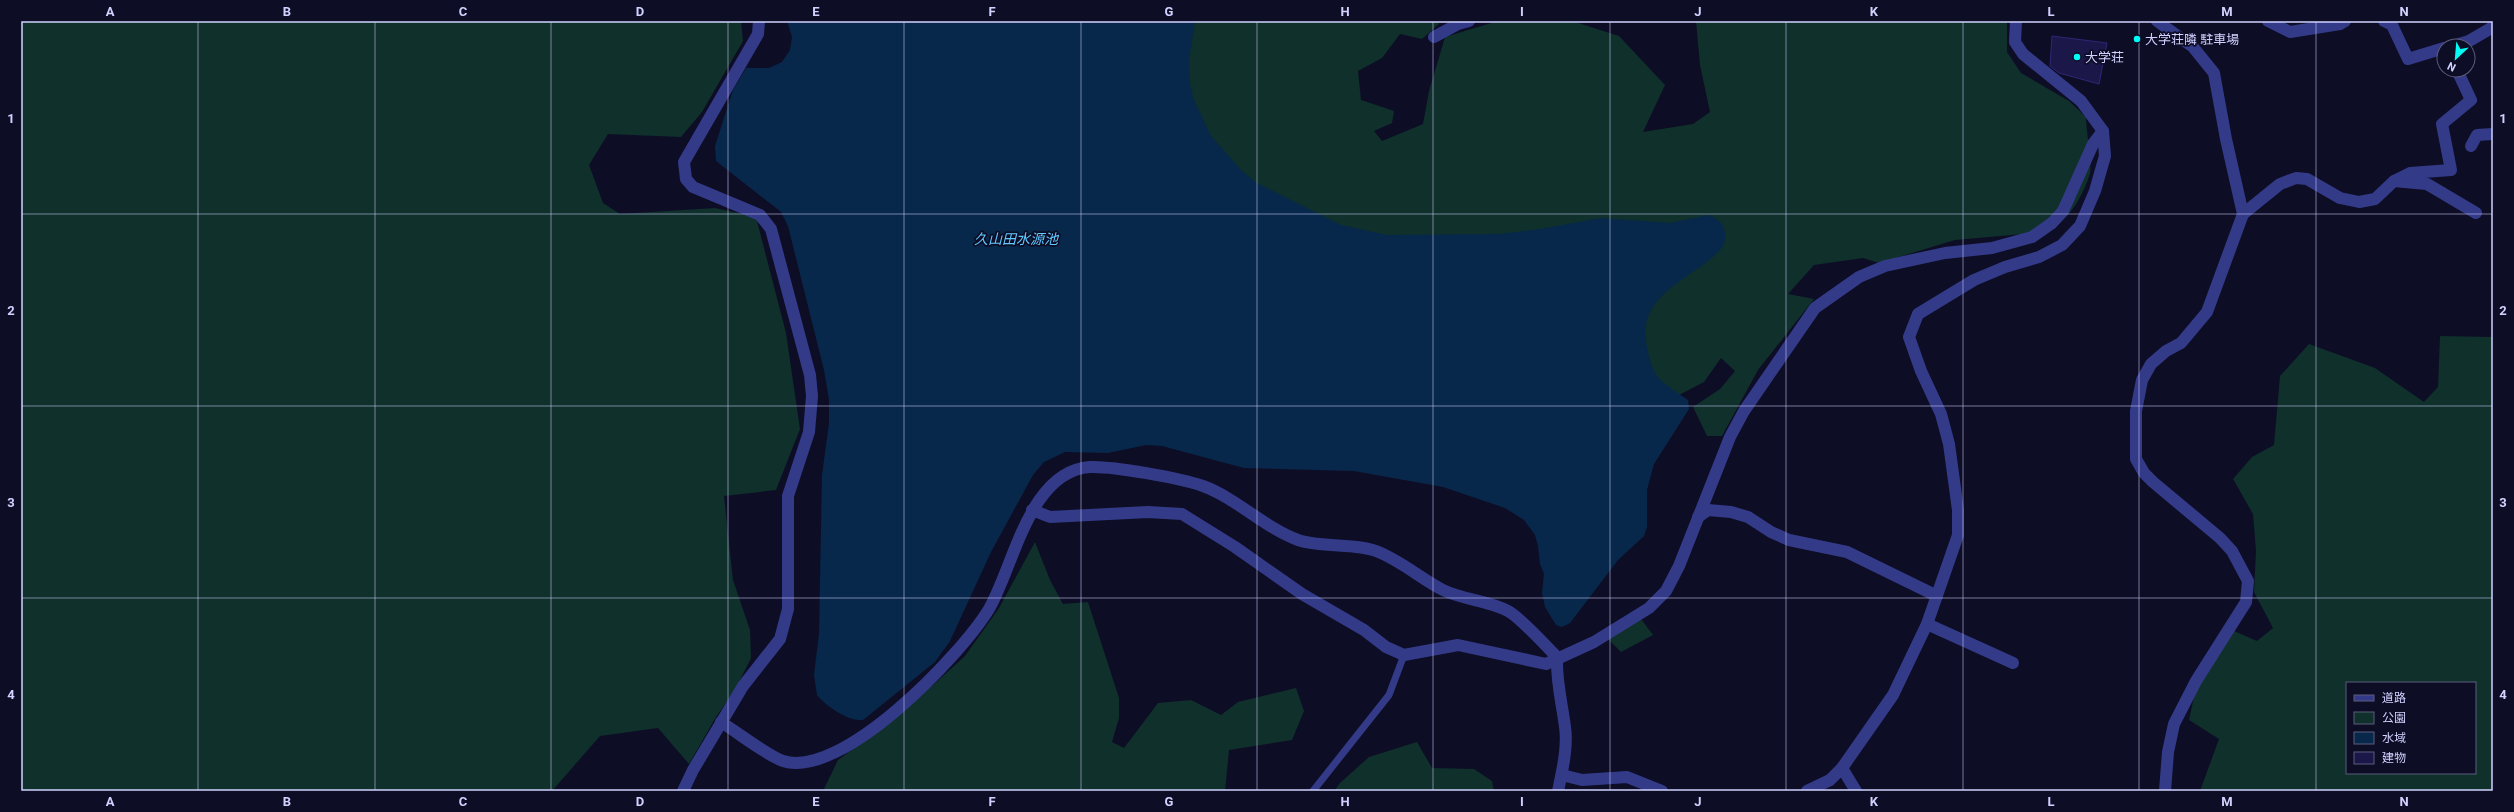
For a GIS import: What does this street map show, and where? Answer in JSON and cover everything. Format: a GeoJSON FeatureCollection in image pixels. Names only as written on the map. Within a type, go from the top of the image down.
{"type":"FeatureCollection","features":[{"type":"Feature","properties":{"kind":"street"},"geometry":{"type":"LineString","coordinates":[[683,791],[693,770],[743,686],[780,639],[788,609],[788,496],[809,432],[812,396],[810,374],[772,229],[760,215],[693,187],[686,179],[684,162],[758,34],[759,21]]}},
{"type":"Feature","properties":{"kind":"street"},"geometry":{"type":"LineString","coordinates":[[1434,37],[1458,24],[1469,21]]}},
{"type":"Feature","properties":{"kind":"street"},"geometry":{"type":"LineString","coordinates":[[1808,791],[1830,780],[1842,768],[1893,695],[1927,624],[1958,535],[1958,510],[1949,444],[1941,414],[1921,372],[1909,337],[1918,314],[1974,280],[2005,267],[2039,257],[2062,245],[2080,226],[2095,191],[2106,156],[2103,131],[2081,100],[2023,54],[2015,42],[2016,21]]}},
{"type":"Feature","properties":{"kind":"street"},"geometry":{"type":"LineString","coordinates":[[2157,21],[2193,47],[2214,73],[2226,139],[2243,214]]}},
{"type":"Feature","properties":{"kind":"street"},"geometry":{"type":"LineString","coordinates":[[2268,21],[2290,32],[2340,24],[2345,21]]}},
{"type":"Feature","properties":{"kind":"street"},"geometry":{"type":"LineString","coordinates":[[2384,21],[2392,26],[2408,59],[2436,50]]}},
{"type":"Feature","properties":{"kind":"street"},"geometry":{"type":"LineString","coordinates":[[2474,38],[2493,27]]}},
{"type":"Feature","properties":{"kind":"street"},"geometry":{"type":"LineString","coordinates":[[2165,791],[2168,752],[2174,724],[2196,681],[2246,602],[2248,581],[2232,551],[2220,538],[2144,473],[2136,459],[2136,411],[2142,380],[2151,364],[2166,351],[2181,343],[2207,312],[2243,214],[2280,184],[2296,178],[2307,179],[2340,198],[2359,202],[2375,199],[2394,181],[2410,173],[2451,170],[2442,124],[2471,100],[2461,78]]}},
{"type":"Feature","properties":{"kind":"street"},"geometry":{"type":"LineString","coordinates":[[1032,510],[1050,517],[1148,512],[1182,514],[1235,547],[1302,594],[1364,630],[1386,647],[1404,655],[1458,645],[1546,664],[1557,657],[1594,642],[1649,608],[1666,592],[1730,437],[1744,411],[1816,308],[1859,277],[1885,266],[1945,253],[1992,248],[2032,237],[2052,223],[2063,211],[2093,144],[2103,131]]}},
{"type":"Feature","properties":{"kind":"street"},"geometry":{"type":"LineString","coordinates":[[2471,146],[2477,135],[2493,134]]}},
{"type":"Feature","properties":{"kind":"street"},"geometry":{"type":"LineString","coordinates":[[2394,181],[2427,184],[2476,213]]}},
{"type":"Feature","properties":{"kind":"street"},"geometry":{"type":"LineString","coordinates":[[721,722],[783,761],[806,764],[830,756],[880,724],[959,650],[989,610],[1006,576],[1032,510],[1050,486],[1067,474],[1089,467],[1136,472],[1203,487],[1297,540],[1329,546],[1374,550],[1444,590],[1509,611],[1557,657],[1556,675],[1566,729],[1562,775],[1558,791]]}},
{"type":"Feature","properties":{"kind":"street"},"geometry":{"type":"LineString","coordinates":[[1698,517],[1708,510],[1730,512],[1748,517],[1771,532],[1789,540],[1847,552],[1937,596]]}},
{"type":"Feature","properties":{"kind":"street"},"geometry":{"type":"LineString","coordinates":[[1927,624],[2013,663]]}},
{"type":"Feature","properties":{"kind":"street"},"geometry":{"type":"LineString","coordinates":[[1842,768],[1856,791]]}},
{"type":"Feature","properties":{"kind":"street"},"geometry":{"type":"LineString","coordinates":[[1562,775],[1582,780],[1627,777],[1662,791]]}},
{"type":"Feature","properties":{"kind":"lane"},"geometry":{"type":"LineString","coordinates":[[1313,791],[1389,694],[1404,655]]}},
{"type":"Feature","properties":{"kind":"green space"},"geometry":{"type":"Polygon","coordinates":[[[21,21],[741,21],[743,41],[702,112],[681,137],[608,134],[589,165],[603,203],[620,214],[715,208],[756,217],[786,333],[800,429],[776,490],[724,496],[733,580],[750,630],[751,658],[735,690],[716,717],[689,764],[658,728],[600,736],[552,791],[21,791],[21,21]]]}},
{"type":"Feature","properties":{"kind":"green space"},"geometry":{"type":"Polygon","coordinates":[[[1176,21],[1438,21],[1439,24],[1422,39],[1400,34],[1382,58],[1358,71],[1361,100],[1394,111],[1392,123],[1374,131],[1382,141],[1423,124],[1429,91],[1445,37],[1498,21],[1572,21],[1619,36],[1665,85],[1643,132],[1693,124],[1710,112],[1700,65],[1696,21],[2007,21],[2007,52],[2021,73],[2069,101],[2086,117],[2090,173],[2083,191],[2067,216],[2060,223],[2044,232],[1955,240],[1879,263],[1863,258],[1814,265],[1788,294],[1814,299],[1758,370],[1722,436],[1707,436],[1693,407],[1720,389],[1735,371],[1721,358],[1704,382],[1679,395],[1635,364],[1670,223],[1382,247],[1206,166],[1176,21]]]}},
{"type":"Feature","properties":{"kind":"green space"},"geometry":{"type":"Polygon","coordinates":[[[2440,336],[2493,337],[2493,791],[2200,791],[2219,739],[2189,720],[2195,692],[2234,631],[2257,641],[2273,628],[2254,592],[2256,551],[2253,514],[2233,479],[2252,457],[2274,445],[2280,376],[2309,344],[2375,368],[2424,402],[2438,387],[2440,336]]]}},
{"type":"Feature","properties":{"kind":"green space"},"geometry":{"type":"Polygon","coordinates":[[[1035,542],[1050,580],[1063,604],[1088,602],[1119,698],[1119,718],[1112,742],[1124,748],[1158,703],[1191,700],[1221,715],[1238,702],[1296,688],[1304,711],[1292,740],[1229,750],[1225,791],[823,791],[838,760],[901,714],[965,656],[999,608],[1035,542]]]}},
{"type":"Feature","properties":{"kind":"green space"},"geometry":{"type":"Polygon","coordinates":[[[1641,619],[1653,635],[1621,652],[1606,637],[1641,619]]]}},
{"type":"Feature","properties":{"kind":"green space"},"geometry":{"type":"Polygon","coordinates":[[[1417,742],[1432,768],[1474,769],[1492,781],[1494,791],[1334,791],[1340,783],[1369,757],[1417,742]]]}},
{"type":"Feature","properties":{"kind":"water","name":"久山田水源池"},"geometry":{"type":"Polygon","coordinates":[[[787,21],[1195,21],[1189,60],[1190,84],[1194,100],[1211,136],[1242,171],[1257,183],[1341,225],[1387,235],[1500,234],[1540,229],[1601,218],[1670,223],[1709,215],[1715,217],[1722,225],[1724,230],[1725,241],[1723,246],[1707,262],[1668,291],[1657,302],[1649,314],[1646,329],[1650,362],[1655,373],[1663,382],[1688,400],[1689,409],[1654,464],[1647,490],[1647,527],[1644,536],[1618,560],[1570,623],[1562,627],[1556,625],[1545,607],[1542,593],[1544,574],[1540,564],[1535,535],[1524,520],[1505,508],[1443,487],[1354,471],[1244,468],[1162,446],[1146,445],[1108,453],[1065,452],[1044,462],[1033,475],[991,552],[950,641],[935,662],[863,720],[850,718],[837,712],[817,695],[814,675],[819,634],[822,475],[829,423],[829,400],[824,370],[788,226],[781,212],[716,161],[715,146],[733,90],[746,68],[769,68],[782,62],[790,50],[792,37],[787,21]]]}},
{"type":"Feature","properties":{"kind":"building","name":"大学荘"},"geometry":{"type":"Polygon","coordinates":[[[2052,36],[2107,43],[2099,84],[2059,73],[2050,66],[2052,36]]]}},
{"type":"Feature","properties":{"kind":"place","name":"大学荘隣 駐車場"},"geometry":{"type":"Point","coordinates":[2137,39]}},
{"type":"Feature","properties":{"kind":"place","name":"大学荘"},"geometry":{"type":"Point","coordinates":[2077,57]}}]}
